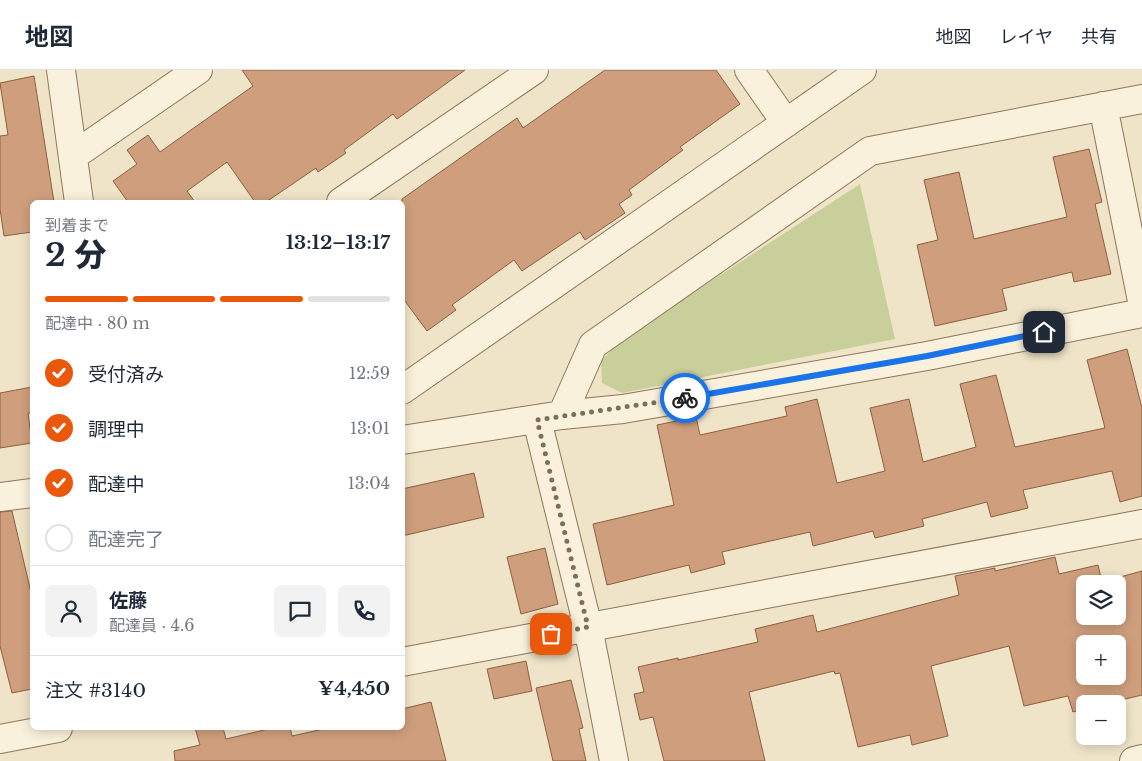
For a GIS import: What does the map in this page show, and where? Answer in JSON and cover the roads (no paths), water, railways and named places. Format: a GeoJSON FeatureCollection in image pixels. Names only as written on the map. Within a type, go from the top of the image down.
{"type":"FeatureCollection","features":[{"type":"Feature","properties":{"kind":"street"},"geometry":{"type":"LineString","coordinates":[[61,70],[78,200]]}},
{"type":"Feature","properties":{"kind":"street"},"geometry":{"type":"LineString","coordinates":[[73,156],[198,70]]}},
{"type":"Feature","properties":{"kind":"street"},"geometry":{"type":"LineString","coordinates":[[344,200],[534,70]]}},
{"type":"Feature","properties":{"kind":"street"},"geometry":{"type":"LineString","coordinates":[[749,70],[786,123]]}},
{"type":"Feature","properties":{"kind":"street"},"geometry":{"type":"LineString","coordinates":[[405,388],[862,70]]}},
{"type":"Feature","properties":{"kind":"street"},"geometry":{"type":"LineString","coordinates":[[614,761],[550,418],[592,345],[870,151],[1142,99]]}},
{"type":"Feature","properties":{"kind":"street"},"geometry":{"type":"LineString","coordinates":[[1103,106],[1142,302]]}},
{"type":"Feature","properties":{"kind":"street"},"geometry":{"type":"LineString","coordinates":[[405,440],[623,409],[927,356],[1142,313]]}},
{"type":"Feature","properties":{"kind":"street"},"geometry":{"type":"LineString","coordinates":[[0,497],[30,493]]}},
{"type":"Feature","properties":{"kind":"street"},"geometry":{"type":"LineString","coordinates":[[405,661],[1142,524]]}},
{"type":"Feature","properties":{"kind":"street"},"geometry":{"type":"LineString","coordinates":[[0,739],[47,730]]}},
{"type":"Feature","properties":{"kind":"street"},"geometry":{"type":"LineString","coordinates":[[1134,761],[1142,760]]}}]}
